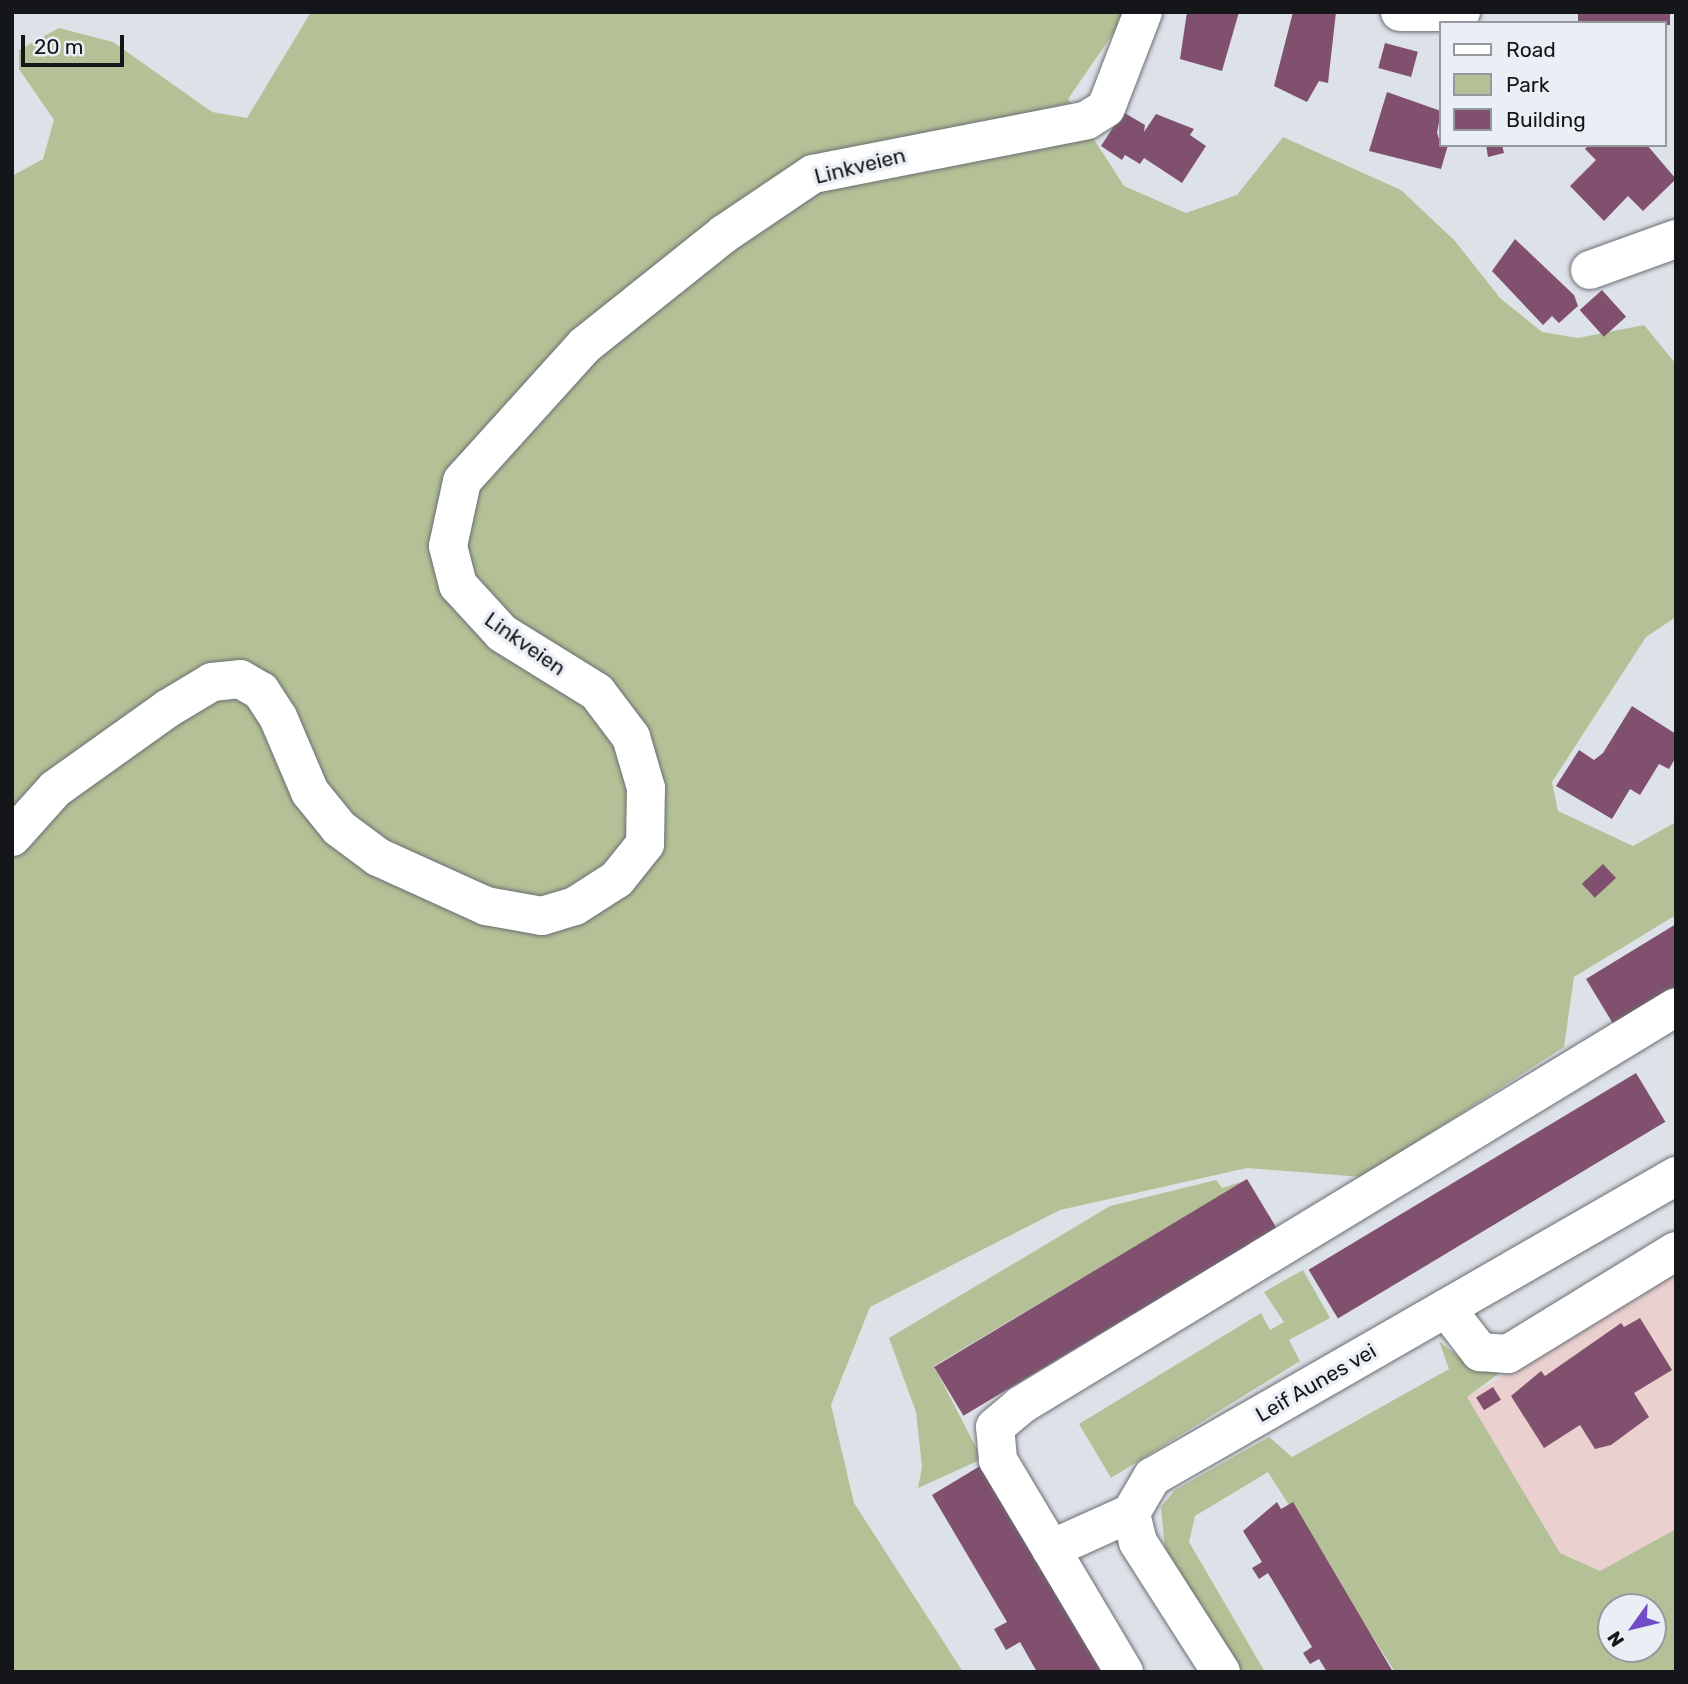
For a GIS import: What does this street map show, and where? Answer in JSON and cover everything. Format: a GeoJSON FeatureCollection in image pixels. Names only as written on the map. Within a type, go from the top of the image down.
{"type":"FeatureCollection","features":[{"type":"Feature","properties":{"kind":"street","name":"Linkveien"},"geometry":{"type":"LineString","coordinates":[[12,837],[55,789],[167,709],[212,682],[240,679],[261,691],[278,717],[310,792],[339,828],[378,857],[486,906],[542,916],[575,906],[617,879],[645,844],[646,788],[631,737],[597,692],[502,633],[458,585],[448,547],[462,481],[584,345],[724,234],[813,174],[1087,120],[1106,108],[1143,12]]}},
{"type":"Feature","properties":{"kind":"street"},"geometry":{"type":"LineString","coordinates":[[1400,12],[1461,12]]}},
{"type":"Feature","properties":{"kind":"street"},"geometry":{"type":"LineString","coordinates":[[1590,270],[1676,239]]}},
{"type":"Feature","properties":{"kind":"street"},"geometry":{"type":"LineString","coordinates":[[1124,1672],[998,1460],[995,1427],[1033,1397],[1676,1007]]}},
{"type":"Feature","properties":{"kind":"street","name":"Leif Aunes vei"},"geometry":{"type":"LineString","coordinates":[[1131,1513],[1152,1477],[1676,1176]]}},
{"type":"Feature","properties":{"kind":"street"},"geometry":{"type":"LineString","coordinates":[[1446,1308],[1480,1352],[1508,1354],[1676,1251]]}},
{"type":"Feature","properties":{"kind":"street"},"geometry":{"type":"LineString","coordinates":[[1051,1549],[1131,1513],[1138,1542],[1221,1672]]}},
{"type":"Feature","properties":{"kind":"shaded area"},"geometry":{"type":"Polygon","coordinates":[[[1676,1273],[1676,1529],[1600,1571],[1560,1553],[1467,1397],[1676,1273]]]}},
{"type":"Feature","properties":{"kind":"green space"},"geometry":{"type":"Polygon","coordinates":[[[311,12],[1128,12],[1068,99],[1124,186],[1186,213],[1237,195],[1283,137],[1401,190],[1455,241],[1500,298],[1542,332],[1578,338],[1644,325],[1676,364],[1676,617],[1646,637],[1552,782],[1558,811],[1633,846],[1676,822],[1676,915],[1574,977],[1564,1047],[1362,1177],[1247,1168],[1060,1210],[870,1307],[831,1405],[854,1503],[963,1672],[12,1672],[12,176],[43,159],[54,120],[19,69],[19,50],[59,28],[113,42],[212,112],[247,118],[311,12]]]}},
{"type":"Feature","properties":{"kind":"green space"},"geometry":{"type":"Polygon","coordinates":[[[1216,1180],[1222,1188],[1247,1180],[934,1366],[982,1459],[918,1488],[922,1467],[916,1412],[889,1338],[1110,1206],[1216,1180]]]}},
{"type":"Feature","properties":{"kind":"green space"},"geometry":{"type":"Polygon","coordinates":[[[1303,1270],[1330,1318],[1289,1340],[1300,1361],[1111,1478],[1079,1424],[1261,1313],[1270,1330],[1284,1322],[1264,1292],[1303,1270]]]}},
{"type":"Feature","properties":{"kind":"green space"},"geometry":{"type":"Polygon","coordinates":[[[1439,1341],[1475,1370],[1512,1364],[1467,1397],[1560,1553],[1600,1571],[1676,1529],[1676,1672],[1395,1672],[1268,1472],[1195,1516],[1189,1542],[1265,1672],[1242,1672],[1165,1551],[1161,1507],[1175,1490],[1269,1437],[1292,1457],[1449,1369],[1439,1341]]]}},
{"type":"Feature","properties":{"kind":"building"},"geometry":{"type":"Polygon","coordinates":[[[1187,12],[1239,12],[1222,71],[1180,59],[1187,12]]]}},
{"type":"Feature","properties":{"kind":"building"},"geometry":{"type":"Polygon","coordinates":[[[1293,12],[1336,12],[1328,83],[1319,81],[1307,102],[1274,86],[1293,12]]]}},
{"type":"Feature","properties":{"kind":"building"},"geometry":{"type":"Polygon","coordinates":[[[1578,12],[1670,12],[1670,25],[1667,25],[1667,21],[1578,21],[1578,12]]]}},
{"type":"Feature","properties":{"kind":"building"},"geometry":{"type":"Polygon","coordinates":[[[1385,43],[1418,52],[1411,77],[1378,68],[1385,43]]]}},
{"type":"Feature","properties":{"kind":"building"},"geometry":{"type":"Polygon","coordinates":[[[1387,92],[1440,111],[1437,133],[1440,147],[1447,147],[1441,169],[1369,151],[1387,92]]]}},
{"type":"Feature","properties":{"kind":"building"},"geometry":{"type":"Polygon","coordinates":[[[1123,112],[1145,125],[1144,132],[1156,114],[1194,129],[1190,135],[1206,146],[1182,183],[1144,158],[1140,164],[1125,155],[1122,160],[1101,146],[1123,112]]]}},
{"type":"Feature","properties":{"kind":"building"},"geometry":{"type":"Polygon","coordinates":[[[1486,147],[1502,147],[1504,153],[1488,157],[1486,147]]]}},
{"type":"Feature","properties":{"kind":"building"},"geometry":{"type":"Polygon","coordinates":[[[1649,147],[1676,179],[1643,211],[1628,196],[1604,221],[1570,186],[1596,160],[1585,149],[1649,147]]]}},
{"type":"Feature","properties":{"kind":"building"},"geometry":{"type":"Polygon","coordinates":[[[1515,239],[1574,295],[1578,306],[1559,323],[1552,316],[1543,325],[1492,271],[1515,239]]]}},
{"type":"Feature","properties":{"kind":"building"},"geometry":{"type":"Polygon","coordinates":[[[1602,290],[1626,317],[1604,337],[1580,310],[1602,290]]]}},
{"type":"Feature","properties":{"kind":"building"},"geometry":{"type":"Polygon","coordinates":[[[1632,706],[1676,734],[1676,757],[1669,769],[1659,764],[1640,795],[1630,789],[1612,819],[1556,786],[1579,750],[1594,760],[1603,753],[1632,706]]]}},
{"type":"Feature","properties":{"kind":"building"},"geometry":{"type":"Polygon","coordinates":[[[1603,864],[1616,878],[1595,898],[1582,884],[1603,864]]]}},
{"type":"Feature","properties":{"kind":"building"},"geometry":{"type":"Polygon","coordinates":[[[1676,924],[1676,990],[1615,1027],[1586,979],[1676,924]]]}},
{"type":"Feature","properties":{"kind":"building"},"geometry":{"type":"Polygon","coordinates":[[[1636,1073],[1665,1122],[1338,1319],[1309,1270],[1636,1073]]]}},
{"type":"Feature","properties":{"kind":"building"},"geometry":{"type":"Polygon","coordinates":[[[1247,1179],[1276,1228],[963,1416],[934,1367],[1247,1179]]]}},
{"type":"Feature","properties":{"kind":"building"},"geometry":{"type":"Polygon","coordinates":[[[1640,1318],[1672,1370],[1634,1393],[1649,1417],[1611,1445],[1595,1449],[1580,1425],[1544,1448],[1511,1396],[1541,1371],[1545,1376],[1621,1323],[1624,1327],[1640,1318]]]}},
{"type":"Feature","properties":{"kind":"building"},"geometry":{"type":"Polygon","coordinates":[[[1493,1387],[1501,1400],[1484,1410],[1476,1398],[1493,1387]]]}},
{"type":"Feature","properties":{"kind":"building"},"geometry":{"type":"Polygon","coordinates":[[[980,1466],[1103,1672],[1037,1672],[1020,1642],[1006,1650],[994,1629],[1007,1622],[932,1495],[980,1466]]]}},
{"type":"Feature","properties":{"kind":"building"},"geometry":{"type":"Polygon","coordinates":[[[1277,1502],[1281,1509],[1293,1502],[1393,1672],[1327,1672],[1319,1659],[1310,1664],[1303,1653],[1312,1647],[1268,1573],[1259,1579],[1252,1568],[1262,1562],[1243,1531],[1277,1502]]]}}]}
